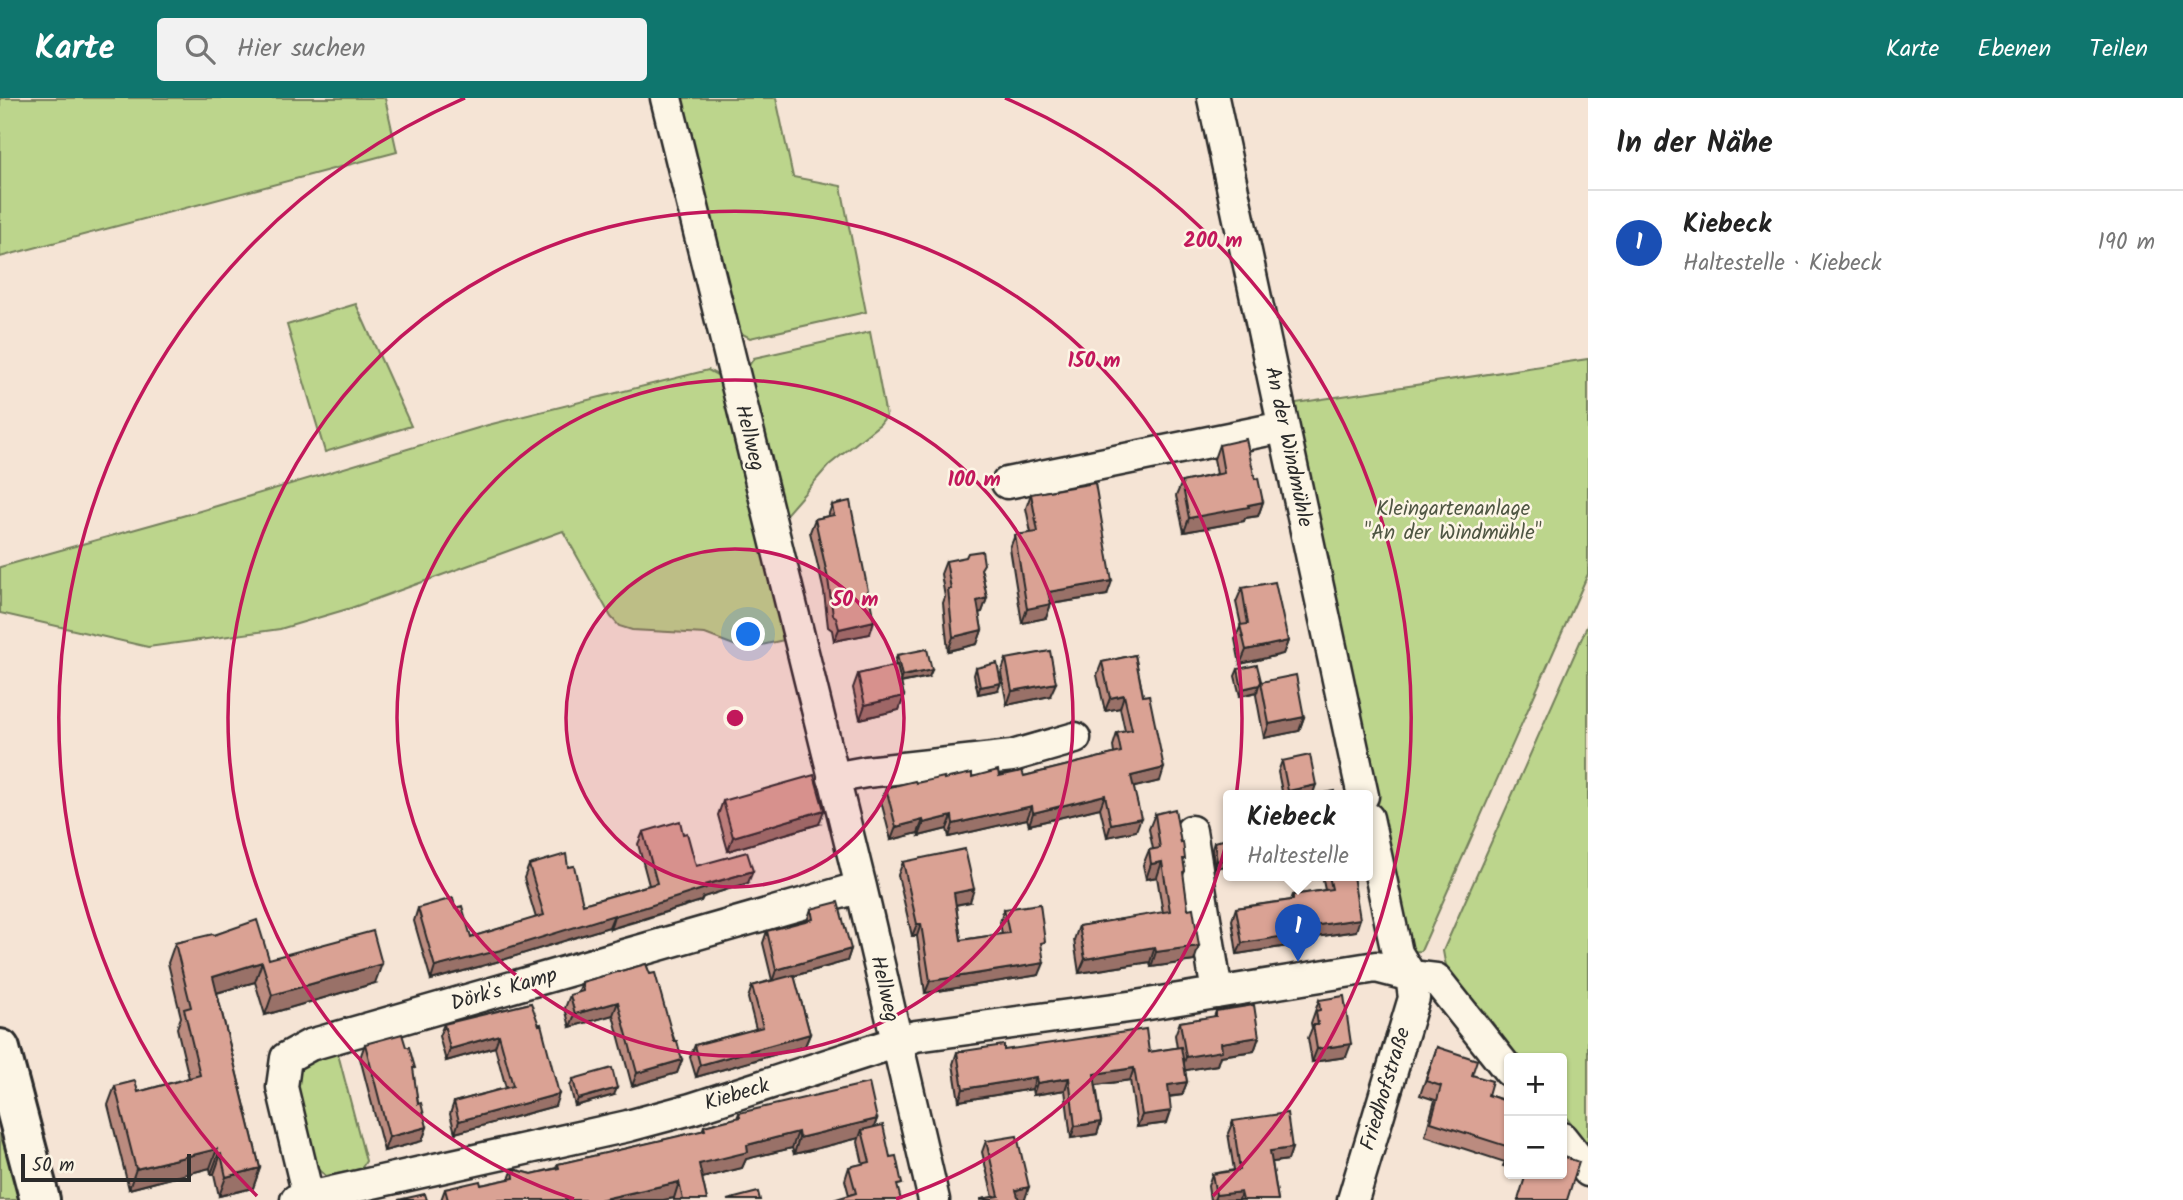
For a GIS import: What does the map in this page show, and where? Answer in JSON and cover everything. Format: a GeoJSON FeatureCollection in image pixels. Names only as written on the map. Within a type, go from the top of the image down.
{"type":"FeatureCollection","features":[{"type":"Feature","properties":{"kind":"main road"},"geometry":{"type":"LineString","coordinates":[[0,1049],[40,1200]]}},
{"type":"Feature","properties":{"kind":"street","name":"Hellweg"},"geometry":{"type":"LineString","coordinates":[[666,98],[861,887],[934,1200]]}},
{"type":"Feature","properties":{"kind":"street","name":"An der Windmühle"},"geometry":{"type":"LineString","coordinates":[[1213,98],[1362,790]]}},
{"type":"Feature","properties":{"kind":"street"},"geometry":{"type":"LineString","coordinates":[[1007,483],[1283,427]]}},
{"type":"Feature","properties":{"kind":"street"},"geometry":{"type":"LineString","coordinates":[[832,778],[1012,756],[1075,738]]}},
{"type":"Feature","properties":{"kind":"street"},"geometry":{"type":"LineString","coordinates":[[1191,831],[1217,993]]}},
{"type":"Feature","properties":{"kind":"street"},"geometry":{"type":"LineString","coordinates":[[1373,841],[1397,953],[1411,976]]}},
{"type":"Feature","properties":{"kind":"street","name":"Dörk's Kamp"},"geometry":{"type":"LineString","coordinates":[[305,1199],[282,1087],[286,1058],[310,1045],[861,887]]}},
{"type":"Feature","properties":{"kind":"street","name":"Kiebeck"},"geometry":{"type":"LineString","coordinates":[[305,1199],[653,1119],[748,1092],[916,1037],[1376,967],[1436,979],[1504,1066]]}},
{"type":"Feature","properties":{"kind":"street","name":"Friedhofstraße"},"geometry":{"type":"LineString","coordinates":[[1353,1200],[1414,998],[1411,976]]}},
{"type":"Feature","properties":{"kind":"street"},"geometry":{"type":"LineString","coordinates":[[1567,1144],[1588,1171]]}},
{"type":"Feature","properties":{"kind":"green space"},"geometry":{"type":"Polygon","coordinates":[[[0,98],[385,98],[397,152],[0,257],[0,98]]]}},
{"type":"Feature","properties":{"kind":"green space"},"geometry":{"type":"Polygon","coordinates":[[[681,98],[776,98],[793,177],[841,186],[866,312],[750,338],[737,331],[681,98]]]}},
{"type":"Feature","properties":{"kind":"green space"},"geometry":{"type":"Polygon","coordinates":[[[356,304],[411,426],[325,452],[287,325],[356,304]]]}},
{"type":"Feature","properties":{"kind":"green space"},"geometry":{"type":"Polygon","coordinates":[[[870,332],[886,416],[880,424],[829,465],[783,518],[746,370],[754,358],[870,332]]]}},
{"type":"Feature","properties":{"kind":"green space","name":"Kleingartenanlage \"An der Windmühle\""},"geometry":{"type":"Polygon","coordinates":[[[1588,359],[1588,574],[1421,951],[1407,952],[1289,404],[1588,359]]]}},
{"type":"Feature","properties":{"kind":"green space"},"geometry":{"type":"Polygon","coordinates":[[[708,370],[721,377],[784,640],[744,649],[705,634],[632,630],[619,626],[611,617],[563,531],[351,608],[280,629],[148,647],[0,613],[0,567],[200,511],[488,425],[708,370]]]}},
{"type":"Feature","properties":{"kind":"green space"},"geometry":{"type":"Polygon","coordinates":[[[1588,624],[1588,1146],[1567,1119],[1567,1053],[1515,1053],[1484,1011],[1454,982],[1443,951],[1588,624]]]}},
{"type":"Feature","properties":{"kind":"green space"},"geometry":{"type":"Polygon","coordinates":[[[330,1050],[338,1054],[366,1161],[361,1169],[326,1176],[311,1164],[291,1096],[295,1070],[330,1050]]]}},
{"type":"Feature","properties":{"kind":"green space"},"geometry":{"type":"Polygon","coordinates":[[[0,1125],[20,1200],[0,1200],[0,1125]]]}},
{"type":"Feature","properties":{"kind":"building"},"geometry":{"type":"Polygon","coordinates":[[[1246,439],[1263,502],[1189,518],[1182,482],[1224,473],[1219,445],[1246,439]]]}},
{"type":"Feature","properties":{"kind":"building"},"geometry":{"type":"Polygon","coordinates":[[[1095,483],[1112,581],[1048,592],[1051,604],[1027,609],[1015,535],[1038,532],[1031,494],[1095,483]]]}},
{"type":"Feature","properties":{"kind":"building"},"geometry":{"type":"Polygon","coordinates":[[[850,501],[874,621],[839,629],[833,615],[815,519],[834,515],[832,505],[850,501]]]}},
{"type":"Feature","properties":{"kind":"building"},"geometry":{"type":"Polygon","coordinates":[[[982,551],[984,564],[981,569],[987,598],[977,601],[982,630],[953,637],[948,589],[951,589],[946,561],[982,551]]]}},
{"type":"Feature","properties":{"kind":"building"},"geometry":{"type":"Polygon","coordinates":[[[1275,582],[1288,641],[1246,650],[1240,625],[1248,624],[1242,588],[1275,582]]]}},
{"type":"Feature","properties":{"kind":"building"},"geometry":{"type":"Polygon","coordinates":[[[927,649],[932,670],[902,676],[897,655],[927,649]]]}},
{"type":"Feature","properties":{"kind":"building"},"geometry":{"type":"Polygon","coordinates":[[[1050,651],[1056,683],[1012,691],[1006,659],[1050,651]]]}},
{"type":"Feature","properties":{"kind":"building"},"geometry":{"type":"Polygon","coordinates":[[[1135,655],[1143,696],[1149,695],[1164,768],[1131,776],[1141,818],[1111,824],[1105,795],[1033,813],[1032,806],[953,824],[952,816],[896,827],[886,788],[972,773],[972,777],[998,770],[999,776],[1022,771],[1024,776],[1121,752],[1117,733],[1132,730],[1124,695],[1110,698],[1102,662],[1135,655]]]}},
{"type":"Feature","properties":{"kind":"building"},"geometry":{"type":"Polygon","coordinates":[[[997,663],[1001,683],[980,687],[976,668],[997,663]]]}},
{"type":"Feature","properties":{"kind":"building"},"geometry":{"type":"Polygon","coordinates":[[[897,665],[904,696],[865,705],[858,674],[897,665]]]}},
{"type":"Feature","properties":{"kind":"building"},"geometry":{"type":"Polygon","coordinates":[[[1257,665],[1262,685],[1261,682],[1259,685],[1242,689],[1238,669],[1257,665]]]}},
{"type":"Feature","properties":{"kind":"building"},"geometry":{"type":"Polygon","coordinates":[[[1296,675],[1304,717],[1269,724],[1261,682],[1296,675]]]}},
{"type":"Feature","properties":{"kind":"building"},"geometry":{"type":"Polygon","coordinates":[[[1310,755],[1316,785],[1288,790],[1282,761],[1310,755]]]}},
{"type":"Feature","properties":{"kind":"building"},"geometry":{"type":"Polygon","coordinates":[[[814,775],[824,810],[733,837],[723,801],[814,775]]]}},
{"type":"Feature","properties":{"kind":"building"},"geometry":{"type":"Polygon","coordinates":[[[1175,809],[1181,843],[1183,842],[1183,872],[1188,909],[1193,908],[1199,946],[1156,952],[1155,947],[1085,959],[1079,926],[1170,911],[1162,862],[1151,864],[1149,850],[1160,848],[1155,814],[1175,809]]]}},
{"type":"Feature","properties":{"kind":"building"},"geometry":{"type":"Polygon","coordinates":[[[680,821],[683,834],[687,833],[696,866],[747,852],[753,871],[643,908],[435,967],[418,908],[453,898],[455,908],[462,906],[471,937],[544,915],[529,865],[566,854],[568,867],[574,866],[583,904],[657,883],[643,832],[680,821]]]}},
{"type":"Feature","properties":{"kind":"building"},"geometry":{"type":"Polygon","coordinates":[[[1223,840],[1223,860],[1217,861],[1214,842],[1223,840]]]}},
{"type":"Feature","properties":{"kind":"building"},"geometry":{"type":"Polygon","coordinates":[[[965,849],[974,889],[954,893],[961,940],[1009,933],[1004,909],[1040,904],[1045,942],[1041,943],[1044,963],[930,981],[921,924],[917,924],[903,862],[965,849]]]}},
{"type":"Feature","properties":{"kind":"building"},"geometry":{"type":"Polygon","coordinates":[[[1330,881],[1354,881],[1360,919],[1298,928],[1298,934],[1242,943],[1236,908],[1293,900],[1293,895],[1332,889],[1330,881]]]}},
{"type":"Feature","properties":{"kind":"building"},"geometry":{"type":"Polygon","coordinates":[[[838,902],[851,949],[776,970],[767,931],[813,919],[811,909],[838,902]]]}},
{"type":"Feature","properties":{"kind":"building"},"geometry":{"type":"Polygon","coordinates":[[[257,920],[269,959],[373,931],[382,964],[272,995],[262,962],[213,977],[260,1168],[226,1177],[221,1154],[218,1155],[217,1149],[136,1169],[115,1086],[135,1081],[138,1092],[200,1075],[184,1009],[191,1007],[175,943],[214,935],[257,920]]]}},
{"type":"Feature","properties":{"kind":"building"},"geometry":{"type":"Polygon","coordinates":[[[646,964],[650,974],[655,973],[682,1060],[637,1073],[618,1002],[575,1014],[570,995],[583,991],[582,982],[646,964]]]}},
{"type":"Feature","properties":{"kind":"building"},"geometry":{"type":"Polygon","coordinates":[[[794,975],[810,1034],[700,1065],[695,1045],[763,1027],[752,986],[794,975]]]}},
{"type":"Feature","properties":{"kind":"building"},"geometry":{"type":"Polygon","coordinates":[[[1344,996],[1351,1044],[1317,1049],[1313,1025],[1318,1025],[1316,1011],[1320,1010],[1319,1000],[1344,996]]]}},
{"type":"Feature","properties":{"kind":"building"},"geometry":{"type":"Polygon","coordinates":[[[531,1003],[539,1025],[541,1024],[559,1094],[459,1121],[454,1102],[513,1086],[499,1035],[450,1049],[444,1024],[531,1003]]]}},
{"type":"Feature","properties":{"kind":"building"},"geometry":{"type":"Polygon","coordinates":[[[1254,1005],[1259,1037],[1221,1043],[1222,1051],[1186,1057],[1180,1022],[1216,1016],[1216,1011],[1254,1005]]]}},
{"type":"Feature","properties":{"kind":"building"},"geometry":{"type":"Polygon","coordinates":[[[1146,1029],[1149,1052],[1181,1047],[1187,1082],[1168,1085],[1171,1111],[1142,1115],[1134,1068],[1094,1074],[1101,1122],[1075,1126],[1069,1078],[1037,1083],[1036,1077],[963,1089],[957,1052],[1004,1045],[1004,1050],[1146,1029]]]}},
{"type":"Feature","properties":{"kind":"building"},"geometry":{"type":"Polygon","coordinates":[[[402,1034],[415,1068],[418,1104],[421,1103],[427,1127],[389,1137],[365,1044],[402,1034]]]}},
{"type":"Feature","properties":{"kind":"building"},"geometry":{"type":"Polygon","coordinates":[[[1437,1047],[1477,1060],[1472,1075],[1492,1081],[1488,1095],[1504,1100],[1504,1145],[1431,1122],[1441,1086],[1426,1081],[1437,1047]]]}},
{"type":"Feature","properties":{"kind":"building"},"geometry":{"type":"Polygon","coordinates":[[[612,1068],[617,1088],[578,1099],[573,1079],[612,1068]]]}},
{"type":"Feature","properties":{"kind":"building"},"geometry":{"type":"Polygon","coordinates":[[[869,1083],[877,1119],[799,1138],[798,1132],[747,1145],[748,1152],[699,1164],[707,1200],[683,1200],[679,1182],[599,1200],[448,1200],[445,1189],[480,1181],[481,1185],[514,1178],[513,1169],[532,1174],[559,1168],[558,1164],[705,1130],[704,1126],[740,1117],[739,1113],[869,1083]]]}},
{"type":"Feature","properties":{"kind":"building"},"geometry":{"type":"Polygon","coordinates":[[[1287,1113],[1292,1148],[1270,1151],[1278,1200],[1243,1200],[1241,1192],[1216,1195],[1212,1174],[1240,1170],[1233,1121],[1287,1113]]]}},
{"type":"Feature","properties":{"kind":"building"},"geometry":{"type":"Polygon","coordinates":[[[883,1125],[890,1157],[896,1156],[902,1184],[897,1185],[901,1200],[833,1200],[856,1193],[849,1167],[870,1162],[862,1130],[883,1125]]]}},
{"type":"Feature","properties":{"kind":"building"},"geometry":{"type":"Polygon","coordinates":[[[1017,1136],[1029,1187],[1016,1190],[1019,1200],[981,1200],[999,1196],[986,1141],[1017,1136]]]}},
{"type":"Feature","properties":{"kind":"building"},"geometry":{"type":"Polygon","coordinates":[[[1567,1158],[1579,1162],[1567,1200],[1518,1200],[1524,1179],[1567,1179],[1567,1158]]]}},
{"type":"Feature","properties":{"kind":"building"},"geometry":{"type":"Polygon","coordinates":[[[758,1192],[760,1200],[727,1200],[758,1192]]]}},
{"type":"Feature","properties":{"kind":"building"},"geometry":{"type":"Polygon","coordinates":[[[425,1194],[427,1200],[398,1200],[425,1194]]]}},
{"type":"Feature","properties":{"kind":"place","name":"Kiebeck"},"geometry":{"type":"Point","coordinates":[1298,962]}}]}
